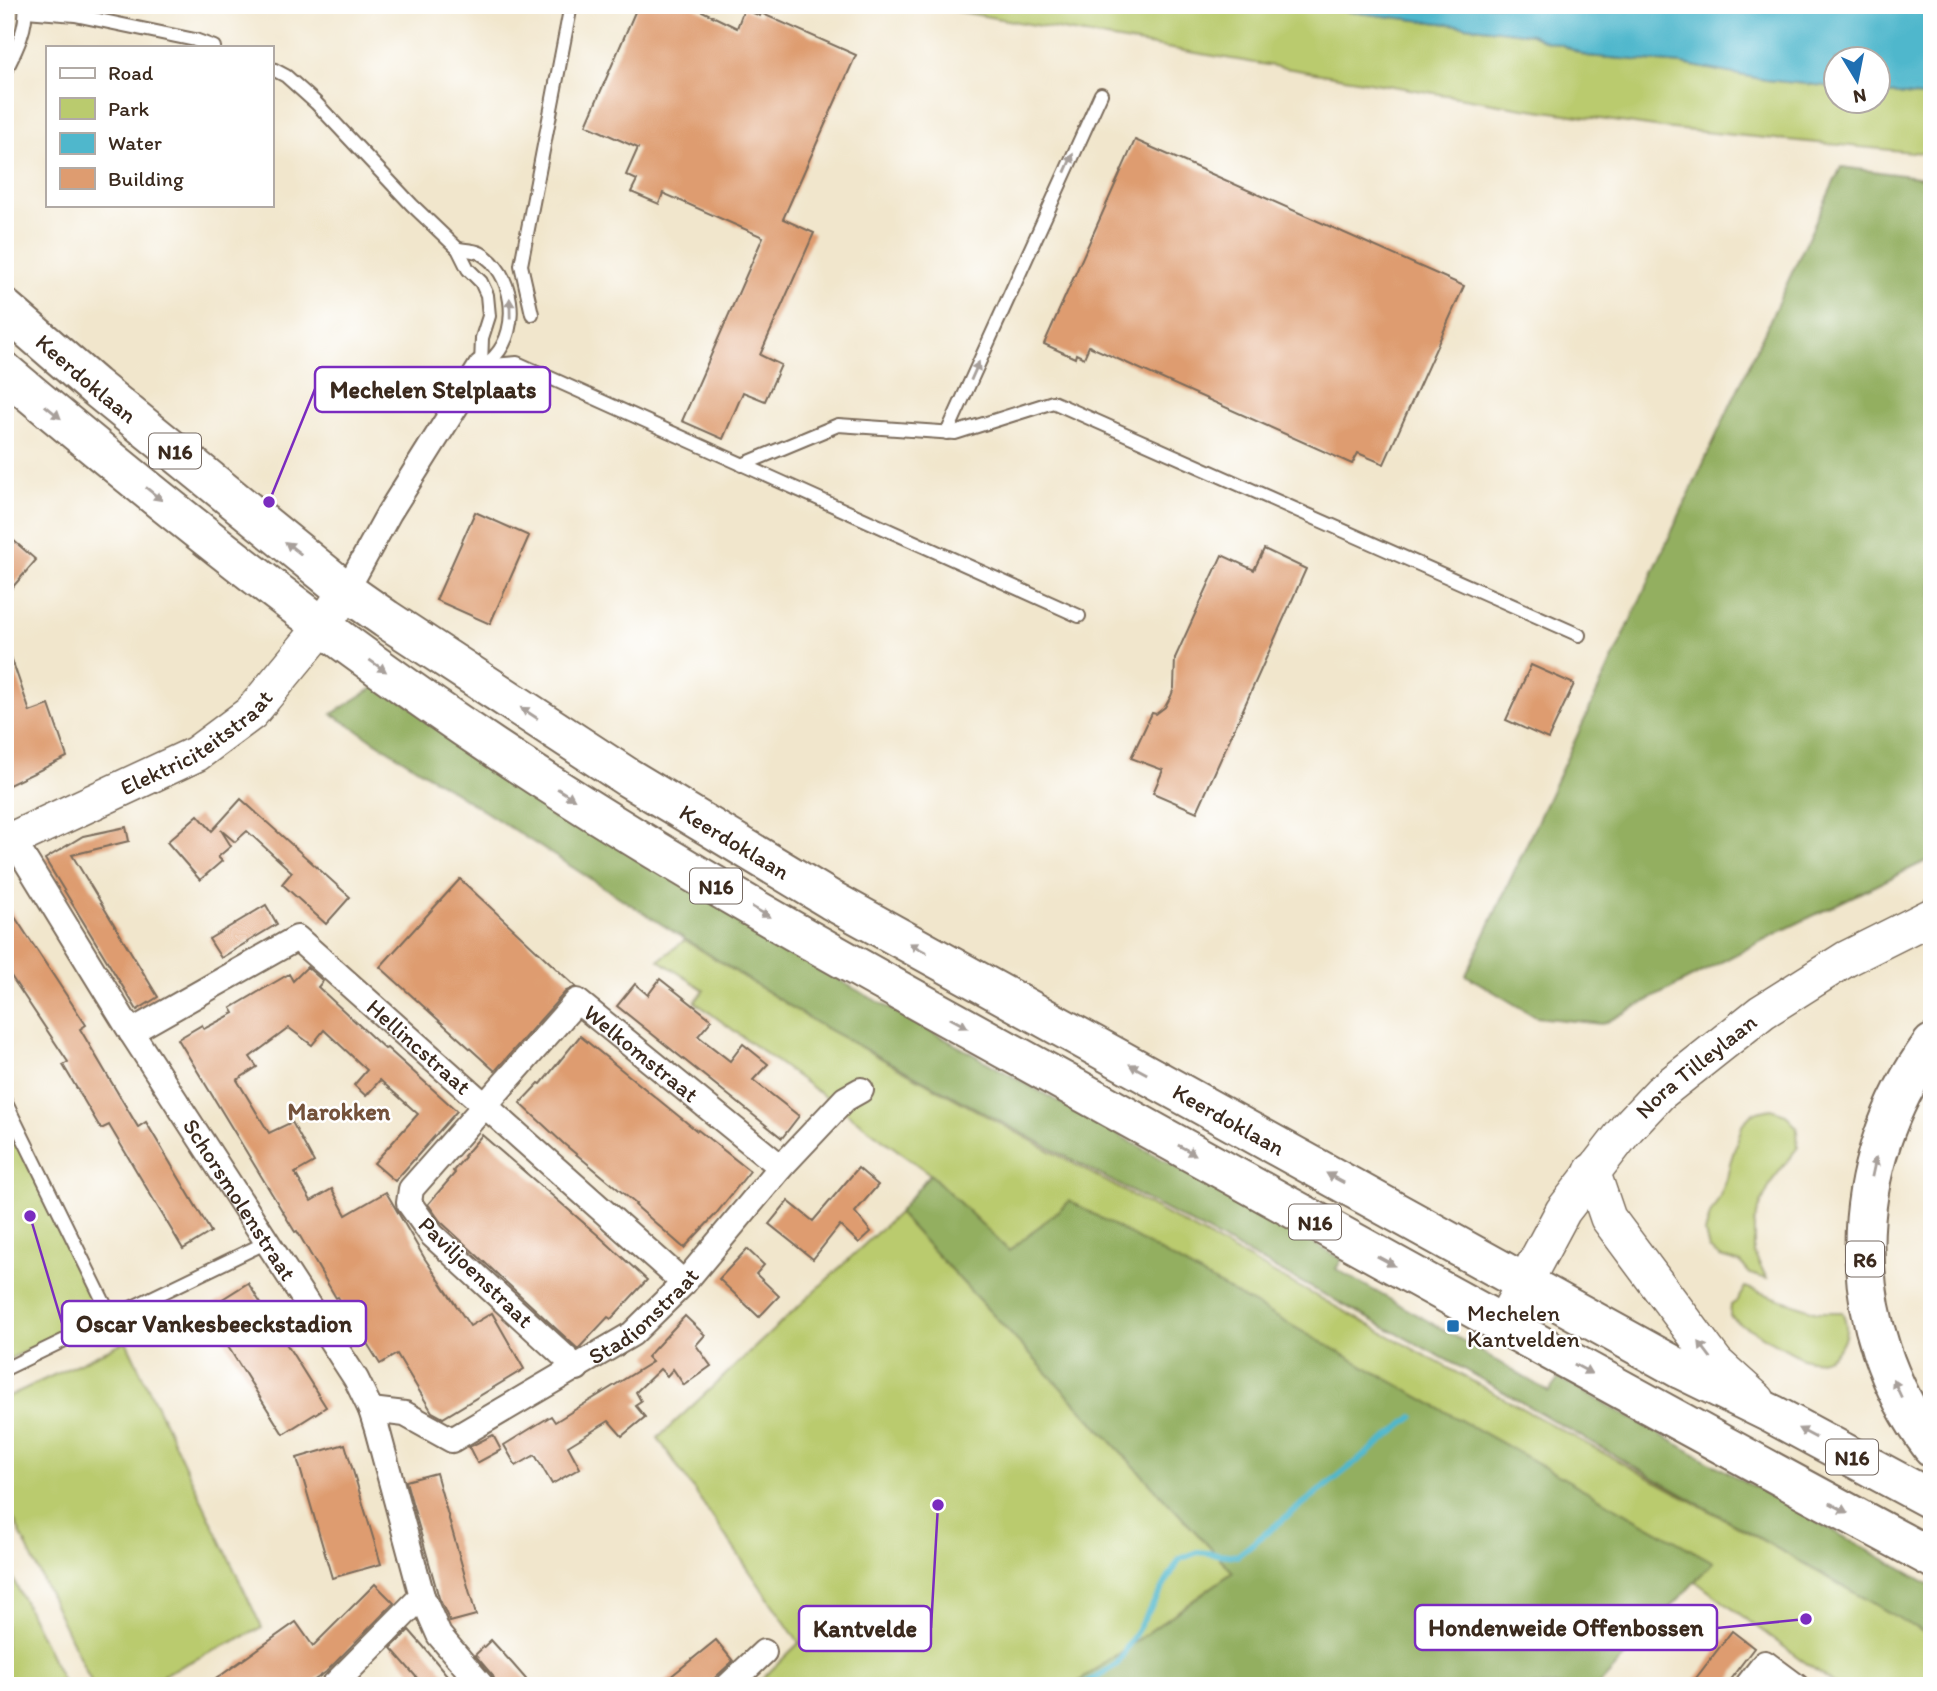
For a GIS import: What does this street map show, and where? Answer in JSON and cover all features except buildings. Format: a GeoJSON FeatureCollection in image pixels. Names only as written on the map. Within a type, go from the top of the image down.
{"type":"FeatureCollection","features":[{"type":"Feature","properties":{"kind":"main road","name":"Keerdoklaan"},"geometry":{"type":"LineString","coordinates":[[5,309],[105,395],[346,591],[627,777],[831,900],[1524,1282]]}},
{"type":"Feature","properties":{"kind":"main road","name":"Keerdoklaan"},"geometry":{"type":"LineString","coordinates":[[5,373],[322,627],[492,747],[667,858],[808,939],[1502,1325]]}},
{"type":"Feature","properties":{"kind":"main road","name":"R6"},"geometry":{"type":"LineString","coordinates":[[1932,1044],[1915,1066],[1900,1094],[1880,1142],[1868,1196],[1864,1241],[1870,1309],[1886,1365],[1912,1418],[1932,1447]]}},
{"type":"Feature","properties":{"kind":"main road","name":"N16"},"geometry":{"type":"LineString","coordinates":[[1524,1282],[1682,1370],[1772,1414],[1932,1500]]}},
{"type":"Feature","properties":{"kind":"main road","name":"N16"},"geometry":{"type":"LineString","coordinates":[[1502,1325],[1932,1559]]}},
{"type":"Feature","properties":{"kind":"street"},"geometry":{"type":"LineString","coordinates":[[346,591],[389,513],[481,366]]}},
{"type":"Feature","properties":{"kind":"street","name":"Elektriciteitstraat"},"geometry":{"type":"LineString","coordinates":[[9,842],[196,754],[251,713],[322,627],[346,591]]}},
{"type":"Feature","properties":{"kind":"street","name":"Schorsmolenstraat"},"geometry":{"type":"LineString","coordinates":[[9,842],[356,1379],[371,1410],[422,1596],[439,1635],[482,1686]]}},
{"type":"Feature","properties":{"kind":"street","name":"Nora Tilleylaan"},"geometry":{"type":"LineString","coordinates":[[1502,1325],[1563,1211],[1627,1128],[1660,1093],[1762,1012],[1846,959],[1932,916]]}},
{"type":"Feature","properties":{"kind":"street","name":"Hellincstraat"},"geometry":{"type":"LineString","coordinates":[[131,1032],[297,938],[684,1283]]}},
{"type":"Feature","properties":{"kind":"street","name":"Welkomstraat"},"geometry":{"type":"LineString","coordinates":[[486,1105],[577,1001],[781,1167]]}},
{"type":"Feature","properties":{"kind":"street","name":"Stadionstraat"},"geometry":{"type":"LineString","coordinates":[[371,1410],[405,1413],[452,1440],[632,1334],[684,1283],[781,1167],[845,1099],[861,1090]]}},
{"type":"Feature","properties":{"kind":"street","name":"Paviljoenstraat"},"geometry":{"type":"LineString","coordinates":[[486,1105],[411,1189],[409,1203],[432,1235],[577,1368]]}},
{"type":"Feature","properties":{"kind":"street"},"geometry":{"type":"LineString","coordinates":[[1592,1171],[1608,1218],[1654,1282],[1716,1363],[1772,1414]]}},
{"type":"Feature","properties":{"kind":"street"},"geometry":{"type":"LineString","coordinates":[[333,1686],[422,1596]]}},
{"type":"Feature","properties":{"kind":"street"},"geometry":{"type":"LineString","coordinates":[[728,1686],[764,1652]]}},
{"type":"Feature","properties":{"kind":"street"},"geometry":{"type":"LineString","coordinates":[[1747,1686],[1765,1663],[1796,1686]]}},
{"type":"Feature","properties":{"kind":"lane"},"geometry":{"type":"LineString","coordinates":[[532,314],[521,265],[571,5]]}},
{"type":"Feature","properties":{"kind":"lane"},"geometry":{"type":"LineString","coordinates":[[5,72],[18,44],[26,8],[75,15],[195,40],[211,46]]}},
{"type":"Feature","properties":{"kind":"lane"},"geometry":{"type":"LineString","coordinates":[[273,69],[286,76],[316,103],[412,205],[458,248],[468,269],[481,282],[488,295],[489,316],[482,338],[481,366]]}},
{"type":"Feature","properties":{"kind":"lane"},"geometry":{"type":"LineString","coordinates":[[947,433],[1101,94]]}},
{"type":"Feature","properties":{"kind":"lane"},"geometry":{"type":"LineString","coordinates":[[458,248],[479,253],[491,263],[504,281],[510,300],[506,338],[495,357],[481,366]]}},
{"type":"Feature","properties":{"kind":"lane"},"geometry":{"type":"LineString","coordinates":[[481,366],[517,363],[1079,616]]}},
{"type":"Feature","properties":{"kind":"lane"},"geometry":{"type":"LineString","coordinates":[[742,464],[838,425],[956,433],[1053,402],[1579,635]]}},
{"type":"Feature","properties":{"kind":"lane"},"geometry":{"type":"LineString","coordinates":[[5,1101],[111,1317]]}},
{"type":"Feature","properties":{"kind":"lane"},"geometry":{"type":"LineString","coordinates":[[5,1369],[267,1242]]}},
{"type":"Feature","properties":{"kind":"green space"},"geometry":{"type":"Polygon","coordinates":[[[923,5],[1293,5],[1531,34],[1586,56],[1682,64],[1766,80],[1822,86],[1822,116],[1892,116],[1892,94],[1932,98],[1932,154],[1662,128],[1517,107],[923,5]]]}},
{"type":"Feature","properties":{"kind":"green space"},"geometry":{"type":"Polygon","coordinates":[[[1841,167],[1932,179],[1932,858],[1767,938],[1603,1024],[1536,1017],[1466,975],[1841,167]]]}},
{"type":"Feature","properties":{"kind":"green space"},"geometry":{"type":"Polygon","coordinates":[[[378,685],[846,984],[1342,1259],[1336,1269],[1549,1392],[1559,1378],[1932,1586],[1932,1637],[1458,1366],[818,1024],[332,714],[378,685]]]}},
{"type":"Feature","properties":{"kind":"green space"},"geometry":{"type":"Polygon","coordinates":[[[685,940],[818,1024],[1741,1528],[1932,1637],[1932,1686],[1837,1686],[1695,1581],[1009,1251],[930,1174],[695,1002],[704,990],[659,960],[685,940]]]}},
{"type":"Feature","properties":{"kind":"green space"},"geometry":{"type":"Polygon","coordinates":[[[1771,1109],[1786,1114],[1797,1128],[1798,1147],[1772,1181],[1754,1223],[1754,1253],[1767,1279],[1750,1274],[1741,1263],[1720,1257],[1709,1249],[1705,1233],[1710,1215],[1727,1179],[1743,1123],[1753,1113],[1771,1109]]]}},
{"type":"Feature","properties":{"kind":"green space"},"geometry":{"type":"Polygon","coordinates":[[[5,1119],[103,1314],[5,1361],[5,1119]]]}},
{"type":"Feature","properties":{"kind":"green space"},"geometry":{"type":"Polygon","coordinates":[[[930,1174],[1009,1251],[1070,1201],[1713,1562],[1598,1686],[1073,1686],[1233,1572],[898,1213],[930,1174]]]}},
{"type":"Feature","properties":{"kind":"green space"},"geometry":{"type":"Polygon","coordinates":[[[898,1213],[1233,1572],[1073,1686],[755,1686],[799,1643],[658,1438],[898,1213]]]}},
{"type":"Feature","properties":{"kind":"green space"},"geometry":{"type":"Polygon","coordinates":[[[1745,1287],[1817,1312],[1842,1312],[1846,1332],[1843,1341],[1831,1355],[1822,1359],[1802,1358],[1730,1316],[1731,1305],[1737,1301],[1745,1287]]]}},
{"type":"Feature","properties":{"kind":"green space"},"geometry":{"type":"Polygon","coordinates":[[[126,1341],[262,1628],[139,1686],[93,1686],[5,1501],[5,1398],[126,1341]]]}},
{"type":"Feature","properties":{"kind":"green space"},"geometry":{"type":"Polygon","coordinates":[[[5,1562],[65,1686],[5,1686],[5,1562]]]}},
{"type":"Feature","properties":{"kind":"water"},"geometry":{"type":"Polygon","coordinates":[[[1293,5],[1932,5],[1932,98],[1892,94],[1892,46],[1822,46],[1822,86],[1766,80],[1682,64],[1586,56],[1531,34],[1293,5]]]}},
{"type":"Feature","properties":{"kind":"waterway"},"geometry":{"type":"LineString","coordinates":[[1083,1686],[1117,1664],[1180,1559],[1198,1552],[1237,1556],[1413,1417]]}},
{"type":"Feature","properties":{"kind":"place","name":"Mechelen Stelplaats"},"geometry":{"type":"Point","coordinates":[269,502]}},
{"type":"Feature","properties":{"kind":"place","name":"Oscar Vankesbeeckstadion"},"geometry":{"type":"Point","coordinates":[30,1216]}},
{"type":"Feature","properties":{"kind":"place","name":"Mechelen Kantvelden"},"geometry":{"type":"Point","coordinates":[1453,1326]}},
{"type":"Feature","properties":{"kind":"place","name":"Kantvelde"},"geometry":{"type":"Point","coordinates":[938,1505]}},
{"type":"Feature","properties":{"kind":"place","name":"Hondenweide Offenbossen"},"geometry":{"type":"Point","coordinates":[1806,1619]}},
{"type":"Feature","properties":{"kind":"district","name":"Marokken"},"geometry":{"type":"Point","coordinates":[339,1111]}}]}
